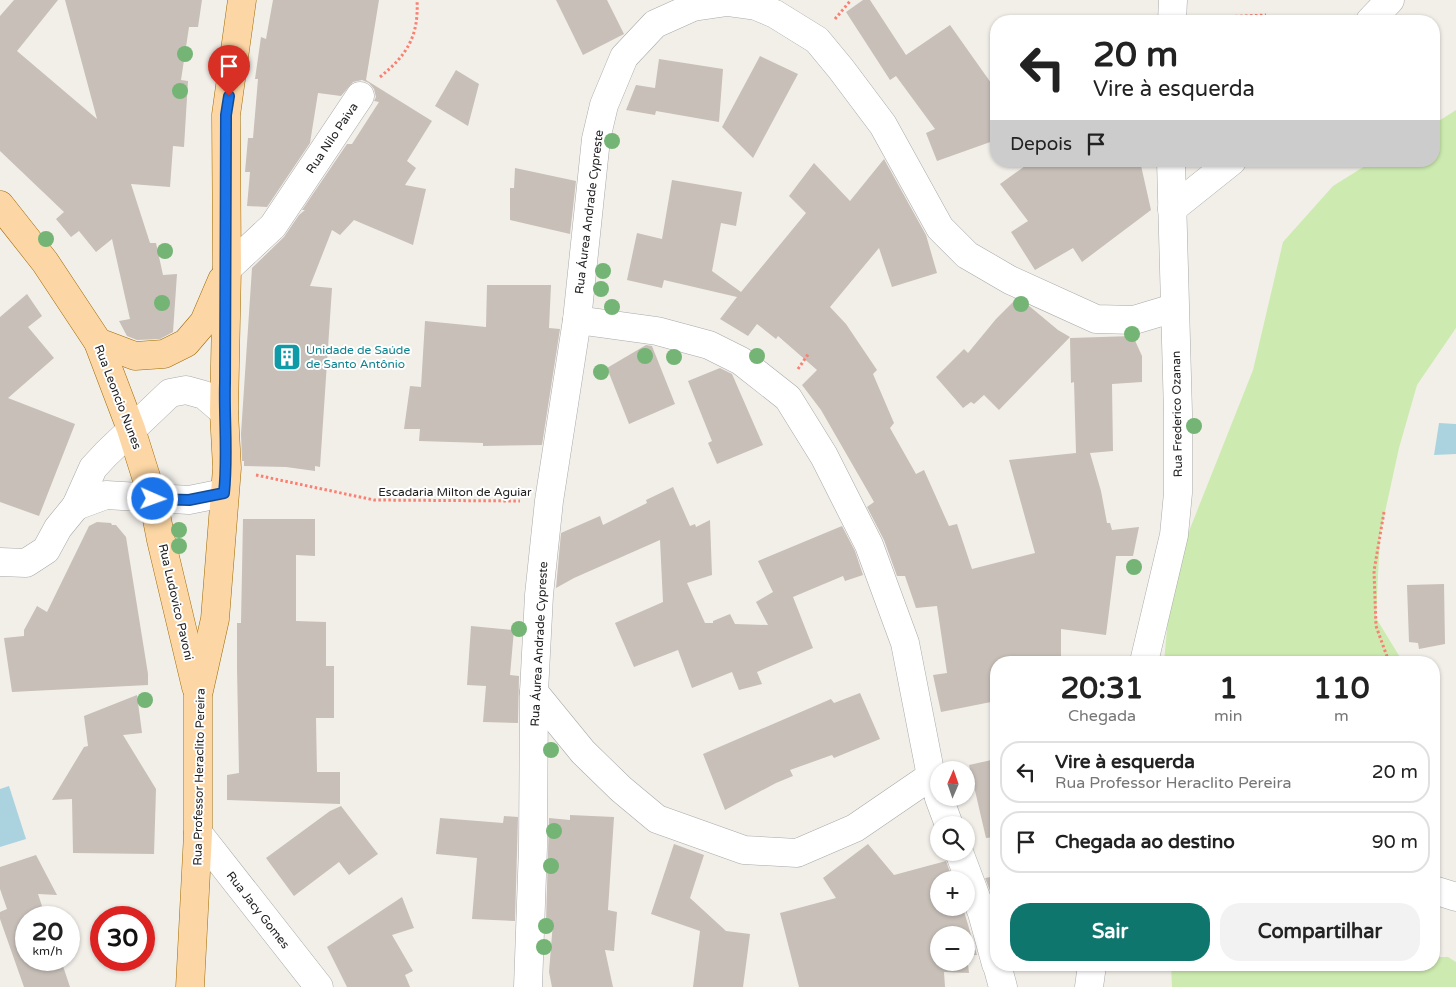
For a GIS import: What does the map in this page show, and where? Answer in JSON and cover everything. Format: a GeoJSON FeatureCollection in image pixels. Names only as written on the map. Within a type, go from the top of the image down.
{"type":"FeatureCollection","features":[{"type":"Feature","properties":{"kind":"main road","name":"Rua Professor Heraclito Pereira"},"geometry":{"type":"LineString","coordinates":[[190,987],[198,833],[198,695],[215,619],[225,481],[226,115],[242,0]]}},
{"type":"Feature","properties":{"kind":"main road","name":"Rua Leoncio Nunes"},"geometry":{"type":"LineString","coordinates":[[0,204],[46,262],[98,342],[131,429],[153,499]]}},
{"type":"Feature","properties":{"kind":"main road"},"geometry":{"type":"LineString","coordinates":[[98,342],[135,356],[164,354],[186,343],[204,322],[227,269]]}},
{"type":"Feature","properties":{"kind":"main road","name":"Rua Ludovico Pavoni"},"geometry":{"type":"LineString","coordinates":[[153,499],[198,695]]}},
{"type":"Feature","properties":{"kind":"street"},"geometry":{"type":"LineString","coordinates":[[1376,15],[1390,0]]}},
{"type":"Feature","properties":{"kind":"street","name":"Rua Áurea Andrade Cypreste"},"geometry":{"type":"LineString","coordinates":[[528,987],[533,847],[534,692],[538,595],[549,501],[577,320],[596,139],[604,105],[624,57],[655,24],[693,7],[727,2],[756,6],[775,14],[817,40],[883,125],[940,228],[967,255],[1010,280],[1096,319],[1134,320],[1174,308]]}},
{"type":"Feature","properties":{"kind":"street","name":"Rua Nilo Paiva"},"geometry":{"type":"LineString","coordinates":[[227,269],[272,226],[360,96]]}},
{"type":"Feature","properties":{"kind":"street","name":"Rua Frederico Ozanan"},"geometry":{"type":"LineString","coordinates":[[1145,656],[1174,535],[1178,493],[1178,413],[1171,167]]}},
{"type":"Feature","properties":{"kind":"street"},"geometry":{"type":"LineString","coordinates":[[1172,209],[1224,167]]}},
{"type":"Feature","properties":{"kind":"street"},"geometry":{"type":"LineString","coordinates":[[577,320],[657,331],[710,345],[741,361],[788,398],[824,456],[869,545],[905,643],[930,762]]}},
{"type":"Feature","properties":{"kind":"street"},"geometry":{"type":"LineString","coordinates":[[0,562],[26,563],[46,550],[58,528],[76,506],[93,468],[170,393],[186,390],[204,395],[224,412]]}},
{"type":"Feature","properties":{"kind":"street"},"geometry":{"type":"LineString","coordinates":[[76,506],[106,495],[189,500],[225,481]]}},
{"type":"Feature","properties":{"kind":"street"},"geometry":{"type":"LineString","coordinates":[[534,692],[583,752],[621,789],[657,819],[744,850],[797,853],[930,793]]}},
{"type":"Feature","properties":{"kind":"street","name":"Rua Jacy Gomes"},"geometry":{"type":"LineString","coordinates":[[198,833],[319,987]]}},
{"type":"Feature","properties":{"kind":"street"},"geometry":{"type":"LineString","coordinates":[[962,861],[982,912],[990,942]]}},
{"type":"Feature","properties":{"kind":"street"},"geometry":{"type":"LineString","coordinates":[[1440,892],[1456,897]]}},
{"type":"Feature","properties":{"kind":"street"},"geometry":{"type":"LineString","coordinates":[[998,971],[1003,987]]}},
{"type":"Feature","properties":{"kind":"street"},"geometry":{"type":"LineString","coordinates":[[1089,987],[1091,971]]}},
{"type":"Feature","properties":{"kind":"path","name":"Rua Nilo Paiva"},"geometry":{"type":"LineString","coordinates":[[360,96],[367,85],[381,76],[404,53],[414,37],[418,21],[417,0]]}},
{"type":"Feature","properties":{"kind":"path"},"geometry":{"type":"LineString","coordinates":[[1172,13],[1235,15]]}},
{"type":"Feature","properties":{"kind":"path","name":"Escadaria Milton de Aguiar"},"geometry":{"type":"LineString","coordinates":[[225,481],[302,486],[374,500],[549,501]]}},
{"type":"Feature","properties":{"kind":"path"},"geometry":{"type":"LineString","coordinates":[[1384,512],[1374,571],[1376,626],[1387,656]]}},
{"type":"Feature","properties":{"kind":"green space"},"geometry":{"type":"Polygon","coordinates":[[[1456,110],[1456,328],[1417,385],[1399,448],[1380,535],[1376,618],[1399,656],[1165,656],[1172,574],[1253,370],[1283,242],[1333,186],[1363,167],[1440,167],[1440,120],[1456,110]]]}},
{"type":"Feature","properties":{"kind":"green space"},"geometry":{"type":"Polygon","coordinates":[[[1440,957],[1448,957],[1456,962],[1456,987],[1172,987],[1171,971],[1440,971],[1440,957]]]}},
{"type":"Feature","properties":{"kind":"water"},"geometry":{"type":"Polygon","coordinates":[[[1439,423],[1456,424],[1456,454],[1434,455],[1439,423]]]}},
{"type":"Feature","properties":{"kind":"water"},"geometry":{"type":"Polygon","coordinates":[[[9,786],[26,839],[0,847],[0,789],[9,786]]]}},
{"type":"Feature","properties":{"kind":"building"},"geometry":{"type":"Polygon","coordinates":[[[14,0],[58,0],[17,51],[97,119],[65,0],[202,0],[198,27],[189,27],[181,80],[188,81],[184,147],[173,146],[170,187],[131,184],[150,243],[156,243],[163,275],[177,274],[173,332],[160,339],[137,340],[127,336],[119,321],[130,319],[112,239],[96,252],[79,231],[71,237],[56,219],[64,212],[0,151],[0,16],[14,0]]]}},
{"type":"Feature","properties":{"kind":"building"},"geometry":{"type":"Polygon","coordinates":[[[273,0],[379,0],[366,80],[432,121],[407,161],[416,168],[405,185],[426,189],[413,245],[354,220],[340,235],[332,230],[310,286],[332,288],[320,467],[315,466],[315,471],[286,467],[244,466],[244,461],[242,461],[241,434],[252,268],[284,237],[299,215],[305,210],[302,210],[347,144],[352,144],[379,102],[374,101],[376,97],[374,89],[369,83],[362,80],[353,82],[341,96],[318,93],[310,143],[267,207],[247,206],[250,172],[245,172],[248,138],[253,138],[258,79],[255,79],[261,37],[266,39],[273,0]]]}},
{"type":"Feature","properties":{"kind":"building"},"geometry":{"type":"Polygon","coordinates":[[[556,0],[607,0],[624,34],[583,55],[556,0]]]}},
{"type":"Feature","properties":{"kind":"building"},"geometry":{"type":"Polygon","coordinates":[[[863,0],[870,0],[906,55],[950,25],[990,82],[990,142],[937,161],[926,133],[935,129],[896,76],[890,80],[846,12],[863,0]]]}},
{"type":"Feature","properties":{"kind":"building"},"geometry":{"type":"Polygon","coordinates":[[[760,56],[798,74],[753,158],[722,127],[760,56]]]}},
{"type":"Feature","properties":{"kind":"building"},"geometry":{"type":"Polygon","coordinates":[[[659,59],[723,69],[719,122],[656,111],[655,115],[626,110],[636,85],[655,88],[659,59]]]}},
{"type":"Feature","properties":{"kind":"building"},"geometry":{"type":"Polygon","coordinates":[[[456,70],[479,84],[468,126],[435,106],[456,70]]]}},
{"type":"Feature","properties":{"kind":"building"},"geometry":{"type":"Polygon","coordinates":[[[884,159],[926,235],[937,273],[892,287],[879,248],[830,307],[846,324],[877,370],[873,374],[894,423],[890,428],[916,474],[924,470],[949,526],[957,524],[972,569],[1035,553],[1009,460],[1076,453],[1074,382],[1071,383],[1070,338],[1133,336],[1142,356],[1142,382],[1112,384],[1113,451],[1090,453],[1101,491],[1107,523],[1110,523],[1112,530],[1139,527],[1133,556],[1116,556],[1106,635],[1061,629],[1061,656],[990,656],[990,702],[941,712],[933,675],[947,673],[937,606],[916,608],[905,576],[897,576],[884,540],[867,507],[874,502],[821,410],[802,385],[817,370],[778,336],[776,339],[757,324],[748,336],[720,319],[737,297],[664,280],[662,288],[627,280],[637,233],[662,239],[672,180],[742,192],[736,226],[721,223],[712,271],[741,292],[806,213],[789,196],[814,163],[850,201],[884,159]]]}},
{"type":"Feature","properties":{"kind":"building"},"geometry":{"type":"Polygon","coordinates":[[[1024,167],[1141,167],[1151,210],[1082,262],[1073,248],[1035,270],[1011,232],[1028,221],[1000,184],[1024,167]]]}},
{"type":"Feature","properties":{"kind":"building"},"geometry":{"type":"Polygon","coordinates":[[[515,168],[576,181],[570,234],[510,220],[510,188],[514,188],[515,168]]]}},
{"type":"Feature","properties":{"kind":"building"},"geometry":{"type":"Polygon","coordinates":[[[487,285],[551,285],[549,328],[560,329],[542,445],[483,446],[483,443],[419,441],[420,429],[404,429],[410,386],[421,387],[425,321],[486,327],[487,285]]]}},
{"type":"Feature","properties":{"kind":"building"},"geometry":{"type":"Polygon","coordinates":[[[27,294],[42,316],[28,327],[54,358],[8,398],[75,424],[39,516],[0,502],[0,317],[27,294]]]}},
{"type":"Feature","properties":{"kind":"building"},"geometry":{"type":"Polygon","coordinates":[[[1015,300],[1028,305],[1058,330],[1070,337],[999,410],[984,395],[974,404],[971,402],[963,408],[936,377],[964,349],[968,353],[996,319],[1015,300]]]}},
{"type":"Feature","properties":{"kind":"building"},"geometry":{"type":"Polygon","coordinates":[[[646,345],[652,346],[675,404],[629,424],[607,368],[646,345]]]}},
{"type":"Feature","properties":{"kind":"building"},"geometry":{"type":"Polygon","coordinates":[[[720,368],[732,374],[763,445],[717,464],[708,443],[712,441],[688,381],[720,368]]]}},
{"type":"Feature","properties":{"kind":"building"},"geometry":{"type":"Polygon","coordinates":[[[673,487],[690,526],[695,524],[696,527],[710,520],[712,575],[687,583],[705,623],[713,623],[713,621],[730,614],[735,624],[768,625],[756,602],[773,592],[758,561],[842,526],[855,551],[863,575],[845,581],[843,576],[793,597],[813,648],[757,672],[762,684],[739,690],[732,672],[692,688],[678,650],[634,667],[615,623],[663,602],[660,540],[574,578],[556,588],[561,533],[600,516],[603,525],[647,503],[646,500],[673,487]]]}},
{"type":"Feature","properties":{"kind":"building"},"geometry":{"type":"Polygon","coordinates":[[[243,519],[315,519],[315,556],[296,555],[296,621],[326,622],[326,666],[334,666],[334,718],[316,718],[317,772],[340,772],[340,804],[227,800],[227,775],[239,773],[237,623],[241,623],[243,519]]]}},
{"type":"Feature","properties":{"kind":"building"},"geometry":{"type":"Polygon","coordinates":[[[97,522],[116,525],[126,537],[148,674],[148,685],[12,692],[4,638],[24,636],[24,630],[37,606],[47,612],[89,526],[97,522]]]}},
{"type":"Feature","properties":{"kind":"building"},"geometry":{"type":"Polygon","coordinates":[[[1444,584],[1445,644],[1419,649],[1418,643],[1409,642],[1407,585],[1444,584]]]}},
{"type":"Feature","properties":{"kind":"building"},"geometry":{"type":"Polygon","coordinates":[[[471,626],[514,630],[510,675],[519,676],[518,723],[483,722],[486,686],[467,685],[471,626]]]}},
{"type":"Feature","properties":{"kind":"building"},"geometry":{"type":"Polygon","coordinates":[[[860,693],[880,739],[834,758],[832,755],[790,770],[793,776],[725,810],[703,754],[831,699],[834,703],[860,693]]]}},
{"type":"Feature","properties":{"kind":"building"},"geometry":{"type":"Polygon","coordinates":[[[137,695],[142,733],[123,735],[156,789],[154,854],[73,853],[72,799],[52,800],[84,747],[88,746],[84,716],[137,695]]]}},
{"type":"Feature","properties":{"kind":"building"},"geometry":{"type":"Polygon","coordinates":[[[990,760],[990,838],[986,838],[975,791],[975,764],[990,760]]]}},
{"type":"Feature","properties":{"kind":"building"},"geometry":{"type":"Polygon","coordinates":[[[341,806],[378,854],[349,875],[339,862],[294,896],[266,858],[330,811],[341,806]]]}},
{"type":"Feature","properties":{"kind":"building"},"geometry":{"type":"Polygon","coordinates":[[[570,815],[614,817],[608,910],[617,912],[614,951],[605,950],[613,987],[552,987],[549,972],[553,922],[546,922],[549,818],[570,820],[570,815]]]}},
{"type":"Feature","properties":{"kind":"building"},"geometry":{"type":"Polygon","coordinates":[[[504,816],[518,817],[515,921],[472,919],[477,858],[436,854],[440,818],[503,823],[504,816]]]}},
{"type":"Feature","properties":{"kind":"building"},"geometry":{"type":"Polygon","coordinates":[[[674,844],[704,855],[690,898],[726,931],[750,934],[743,987],[693,987],[700,931],[651,914],[674,844]]]}},
{"type":"Feature","properties":{"kind":"building"},"geometry":{"type":"Polygon","coordinates":[[[868,844],[894,875],[946,861],[950,871],[930,871],[930,916],[965,916],[968,926],[930,926],[930,971],[969,971],[969,973],[944,972],[945,987],[799,987],[780,913],[836,898],[823,878],[868,844]]]}},
{"type":"Feature","properties":{"kind":"building"},"geometry":{"type":"Polygon","coordinates":[[[36,855],[57,895],[38,894],[42,906],[15,906],[15,962],[0,919],[0,912],[7,909],[0,889],[0,867],[36,855]]]}},
{"type":"Feature","properties":{"kind":"building"},"geometry":{"type":"Polygon","coordinates":[[[990,877],[990,891],[985,878],[990,877]]]}},
{"type":"Feature","properties":{"kind":"building"},"geometry":{"type":"Polygon","coordinates":[[[402,897],[414,928],[392,935],[413,971],[405,975],[410,987],[347,987],[327,947],[402,897]]]}},
{"type":"Feature","properties":{"kind":"building"},"geometry":{"type":"Polygon","coordinates":[[[18,971],[65,971],[70,987],[24,987],[18,971]]]}},
{"type":"Feature","properties":{"kind":"place","name":"Unidade de Saúde de Santo Antônio"},"geometry":{"type":"Point","coordinates":[287,357]}},
{"type":"Feature","properties":{"kind":"route"},"geometry":{"type":"LineString","coordinates":[[153,499],[189,500],[224,493],[226,468],[224,412],[227,269],[226,115],[229,96]]}}]}
